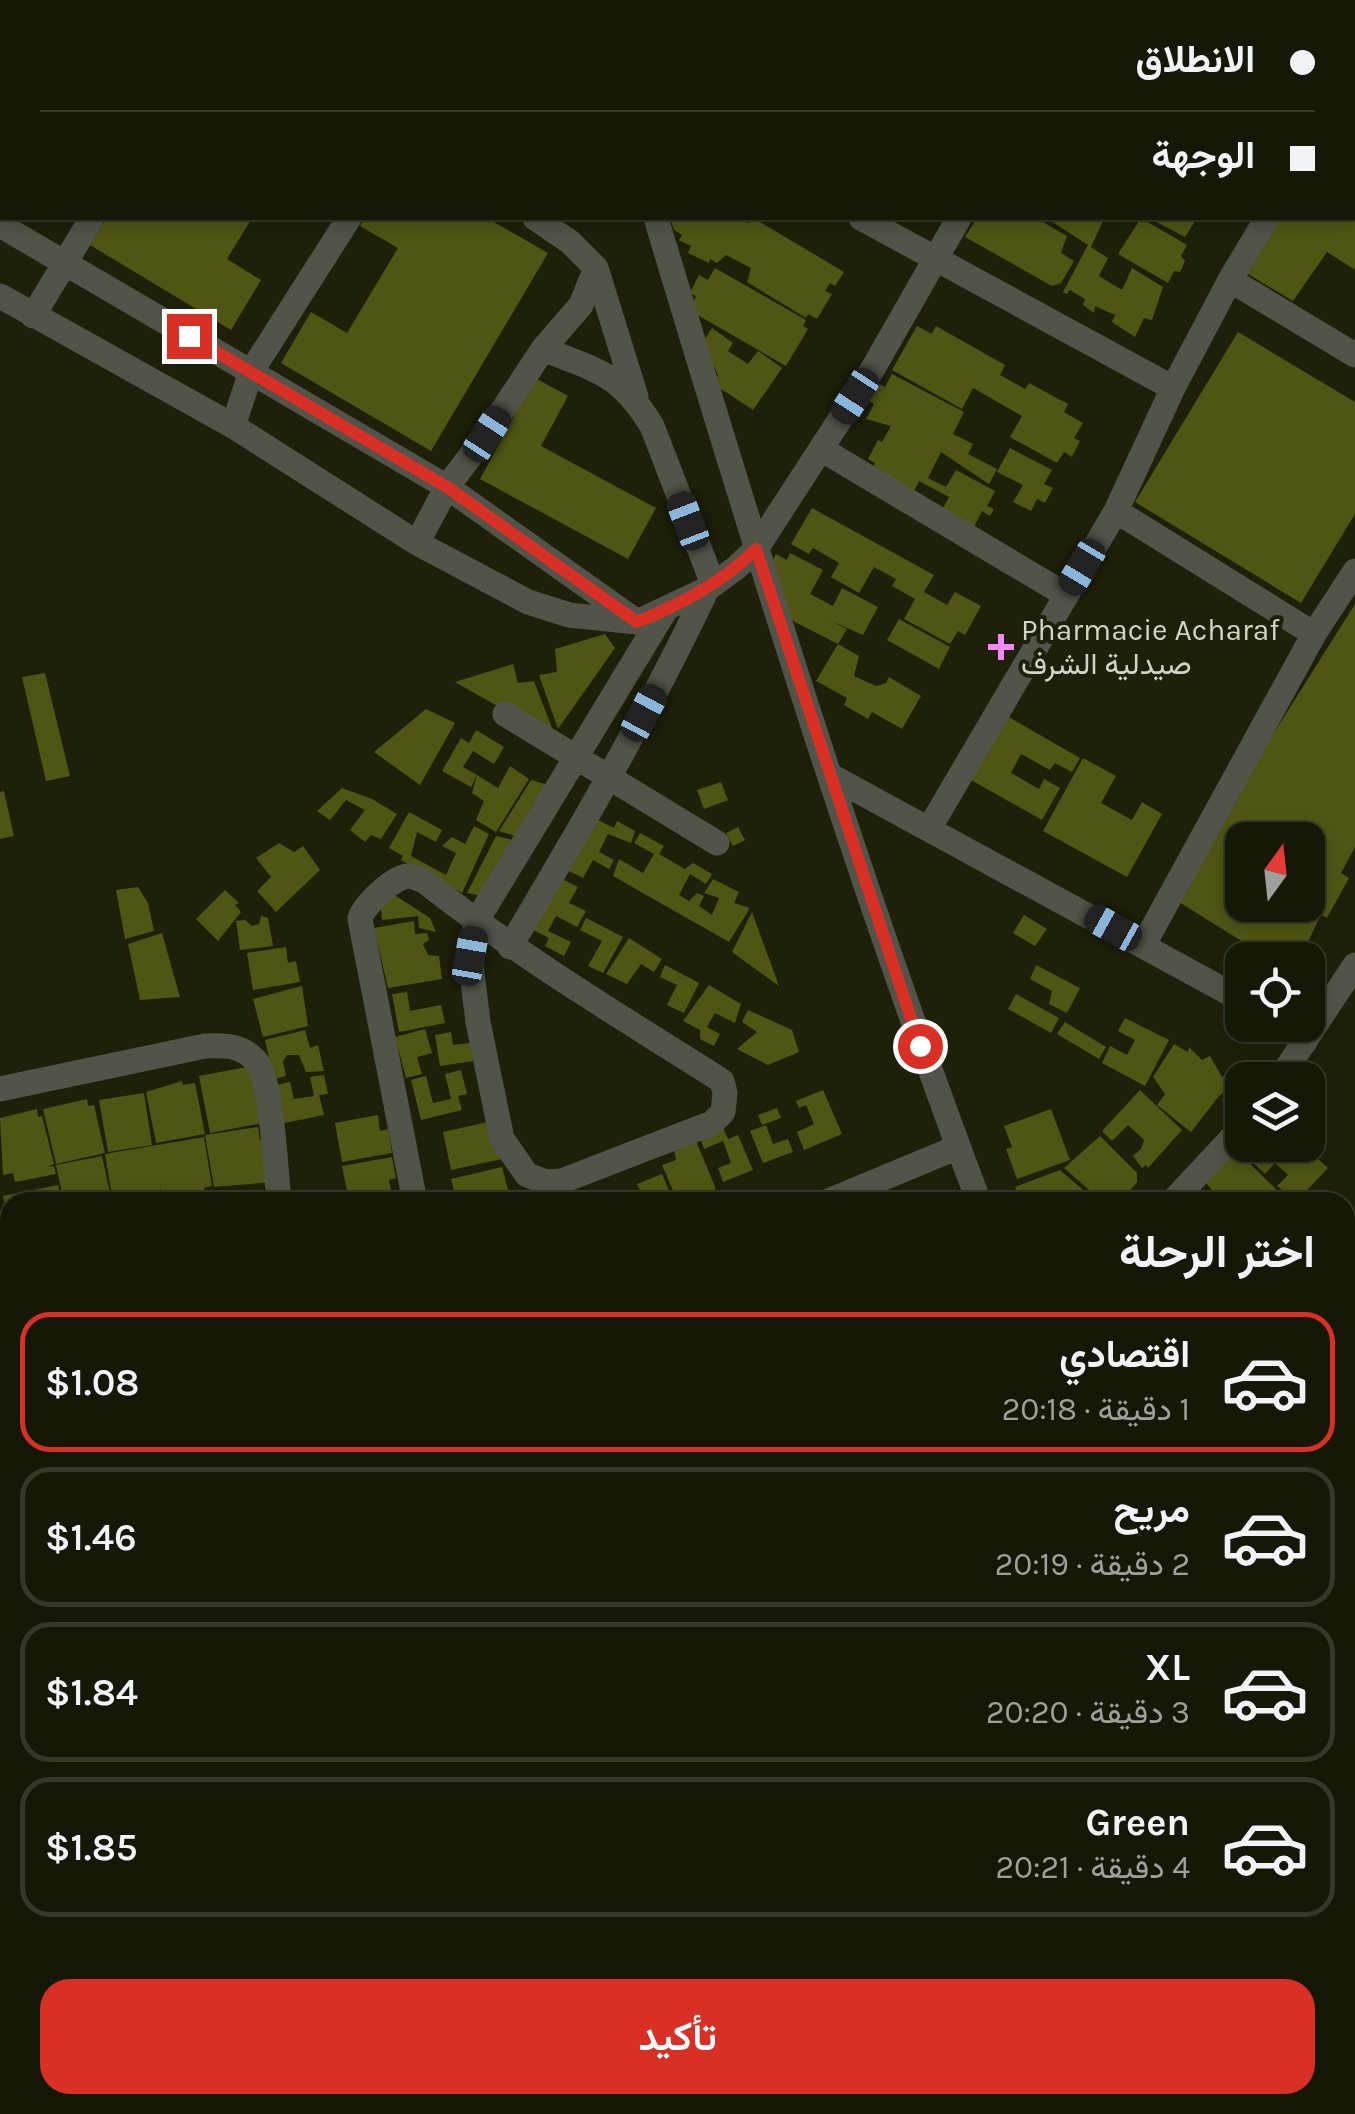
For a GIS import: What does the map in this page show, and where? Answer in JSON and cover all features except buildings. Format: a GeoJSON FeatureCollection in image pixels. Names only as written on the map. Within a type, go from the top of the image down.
{"type":"FeatureCollection","features":[{"type":"Feature","properties":{"kind":"street"},"geometry":{"type":"LineString","coordinates":[[33,316],[91,220]]}},
{"type":"Feature","properties":{"kind":"street"},"geometry":{"type":"LineString","coordinates":[[234,426],[251,372],[348,220]]}},
{"type":"Feature","properties":{"kind":"street"},"geometry":{"type":"LineString","coordinates":[[537,220],[570,242],[596,268],[639,404]]}},
{"type":"Feature","properties":{"kind":"street"},"geometry":{"type":"LineString","coordinates":[[657,220],[756,549],[920,1046],[975,1192]]}},
{"type":"Feature","properties":{"kind":"street"},"geometry":{"type":"LineString","coordinates":[[865,220],[1173,388]]}},
{"type":"Feature","properties":{"kind":"street"},"geometry":{"type":"LineString","coordinates":[[0,296],[234,426],[417,543],[528,602],[569,615],[637,622],[710,586],[756,549],[821,449],[958,220]]}},
{"type":"Feature","properties":{"kind":"street"},"geometry":{"type":"LineString","coordinates":[[930,827],[1116,511],[1173,388],[1267,220]]}},
{"type":"Feature","properties":{"kind":"street"},"geometry":{"type":"LineString","coordinates":[[0,226],[447,487],[637,622]]}},
{"type":"Feature","properties":{"kind":"street"},"geometry":{"type":"LineString","coordinates":[[417,543],[447,487],[543,350],[581,305],[596,268]]}},
{"type":"Feature","properties":{"kind":"street"},"geometry":{"type":"LineString","coordinates":[[1230,280],[1355,356]]}},
{"type":"Feature","properties":{"kind":"street"},"geometry":{"type":"LineString","coordinates":[[510,947],[610,778],[710,586],[652,426],[639,404],[614,378],[543,350]]}},
{"type":"Feature","properties":{"kind":"street"},"geometry":{"type":"LineString","coordinates":[[821,449],[1066,595]]}},
{"type":"Feature","properties":{"kind":"street"},"geometry":{"type":"LineString","coordinates":[[1116,511],[1314,634]]}},
{"type":"Feature","properties":{"kind":"street"},"geometry":{"type":"LineString","coordinates":[[1144,944],[1314,634],[1355,571]]}},
{"type":"Feature","properties":{"kind":"street"},"geometry":{"type":"LineString","coordinates":[[413,1192],[360,920],[363,908],[402,877],[424,881],[476,922],[510,947],[722,1081],[726,1093],[723,1112],[712,1123],[562,1181],[546,1182],[527,1175],[502,1139],[478,1022],[470,956],[476,922],[666,610]]}},
{"type":"Feature","properties":{"kind":"street"},"geometry":{"type":"LineString","coordinates":[[505,714],[717,843]]}},
{"type":"Feature","properties":{"kind":"street"},"geometry":{"type":"LineString","coordinates":[[831,776],[1225,990]]}},
{"type":"Feature","properties":{"kind":"street"},"geometry":{"type":"LineString","coordinates":[[1325,1011],[1355,965]]}},
{"type":"Feature","properties":{"kind":"street"},"geometry":{"type":"LineString","coordinates":[[1291,1062],[1305,1042]]}},
{"type":"Feature","properties":{"kind":"street"},"geometry":{"type":"LineString","coordinates":[[0,1090],[230,1044],[259,1064],[266,1084],[278,1192]]}},
{"type":"Feature","properties":{"kind":"street"},"geometry":{"type":"LineString","coordinates":[[1181,1192],[1225,1145]]}},
{"type":"Feature","properties":{"kind":"street"},"geometry":{"type":"LineString","coordinates":[[850,1192],[958,1147]]}},
{"type":"Feature","properties":{"kind":"place","name":"Pharmacie Acharaf صيدلية الشرف"},"geometry":{"type":"Point","coordinates":[1001,647]}},
{"type":"Feature","properties":{"kind":"route"},"geometry":{"type":"LineString","coordinates":[[189,336],[447,487],[637,622],[707,588],[756,549],[920,1046]]}}]}
